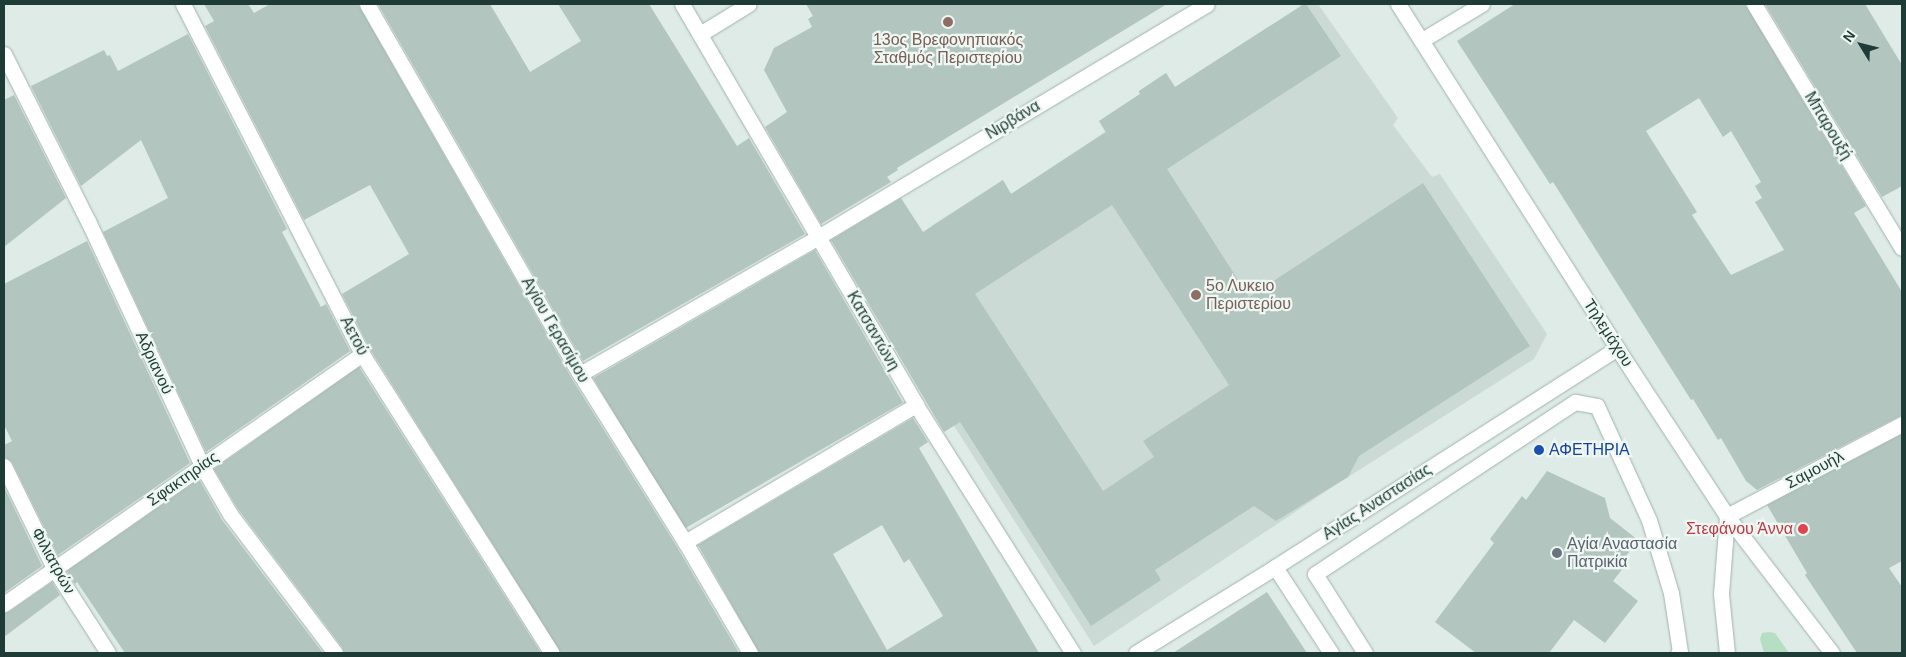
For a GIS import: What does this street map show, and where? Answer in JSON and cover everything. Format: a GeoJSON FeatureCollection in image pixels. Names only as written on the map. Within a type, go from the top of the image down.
{"type":"FeatureCollection","features":[{"type":"Feature","properties":{"kind":"street","name":"Αετού"},"geometry":{"type":"LineString","coordinates":[[183,4],[362,354],[552,653]]}},
{"type":"Feature","properties":{"kind":"street","name":"Αγίου Γερασίμου"},"geometry":{"type":"LineString","coordinates":[[367,4],[580,374],[685,542],[750,653]]}},
{"type":"Feature","properties":{"kind":"street","name":"Κατσαντώνη"},"geometry":{"type":"LineString","coordinates":[[682,4],[916,405],[1073,653]]}},
{"type":"Feature","properties":{"kind":"street"},"geometry":{"type":"LineString","coordinates":[[700,34],[749,4]]}},
{"type":"Feature","properties":{"kind":"street","name":"Νιρβάνα"},"geometry":{"type":"LineString","coordinates":[[580,374],[818,236],[1207,4]]}},
{"type":"Feature","properties":{"kind":"street","name":"Τηλεμάχου"},"geometry":{"type":"LineString","coordinates":[[1398,4],[1617,348],[1728,516],[1832,653]]}},
{"type":"Feature","properties":{"kind":"street"},"geometry":{"type":"LineString","coordinates":[[1422,40],[1482,4]]}},
{"type":"Feature","properties":{"kind":"street","name":"Μπαρουξή"},"geometry":{"type":"LineString","coordinates":[[1754,4],[1902,248]]}},
{"type":"Feature","properties":{"kind":"street","name":"Αδριανού"},"geometry":{"type":"LineString","coordinates":[[4,54],[88,221],[202,466],[230,514],[335,653]]}},
{"type":"Feature","properties":{"kind":"street","name":"Αγίας Αναστασίας"},"geometry":{"type":"LineString","coordinates":[[1136,653],[1275,567],[1617,348]]}},
{"type":"Feature","properties":{"kind":"street","name":"Σφακτηρίας"},"geometry":{"type":"LineString","coordinates":[[4,604],[362,354]]}},
{"type":"Feature","properties":{"kind":"street"},"geometry":{"type":"LineString","coordinates":[[1365,653],[1315,574],[1575,402],[1597,406],[1649,520],[1671,593],[1680,652],[1678,653]]}},
{"type":"Feature","properties":{"kind":"street"},"geometry":{"type":"LineString","coordinates":[[685,542],[916,405]]}},
{"type":"Feature","properties":{"kind":"street","name":"Σαμουήλ"},"geometry":{"type":"LineString","coordinates":[[1728,516],[1902,424]]}},
{"type":"Feature","properties":{"kind":"street","name":"Φιλιατρών"},"geometry":{"type":"LineString","coordinates":[[4,466],[55,570],[108,653]]}},
{"type":"Feature","properties":{"kind":"street"},"geometry":{"type":"LineString","coordinates":[[1726,653],[1721,594],[1728,516]]}},
{"type":"Feature","properties":{"kind":"street"},"geometry":{"type":"LineString","coordinates":[[1275,567],[1331,653]]}},
{"type":"Feature","properties":{"kind":"shaded area","name":"5ο Λυκειο Περιστερίου"},"geometry":{"type":"Polygon","coordinates":[[[1300,4],[1318,4],[1398,118],[1393,125],[1432,177],[1440,174],[1547,334],[1534,359],[1334,486],[1094,646],[846,256],[911,214],[930,243],[939,238],[931,226],[1003,180],[1011,194],[1105,132],[1099,121],[1140,94],[1139,91],[1166,73],[1175,87],[1301,6],[1300,4]]]}},
{"type":"Feature","properties":{"kind":"green space"},"geometry":{"type":"Polygon","coordinates":[[[1762,633],[1775,633],[1789,653],[1764,653],[1760,639],[1762,633]]]}},
{"type":"Feature","properties":{"kind":"building"},"geometry":{"type":"Polygon","coordinates":[[[204,4],[248,4],[254,13],[270,4],[358,4],[572,379],[677,547],[739,653],[561,653],[370,349],[342,294],[409,254],[370,185],[304,220],[205,26],[214,21],[204,4]]]}},
{"type":"Feature","properties":{"kind":"building"},"geometry":{"type":"Polygon","coordinates":[[[378,4],[490,4],[530,72],[581,41],[558,4],[649,4],[737,146],[749,138],[805,234],[583,361],[378,4]]]}},
{"type":"Feature","properties":{"kind":"building"},"geometry":{"type":"Polygon","coordinates":[[[806,4],[1167,4],[897,168],[898,170],[887,177],[891,182],[821,224],[765,127],[787,112],[764,70],[774,48],[812,27],[808,19],[813,16],[806,4]]]}},
{"type":"Feature","properties":{"kind":"building","name":"5ο Λυκειο Περιστερίου"},"geometry":{"type":"Polygon","coordinates":[[[1306,4],[1341,56],[1167,169],[1249,297],[1423,183],[1530,346],[1359,456],[1348,477],[1276,521],[1254,506],[1155,570],[1161,580],[1091,626],[960,422],[944,432],[831,240],[901,198],[923,232],[1003,180],[1011,194],[1106,132],[1099,121],[1140,94],[1139,91],[1166,73],[1175,87],[1306,4]],[[1112,205],[975,294],[1103,491],[1154,457],[1143,441],[1229,385],[1112,205]]]}},
{"type":"Feature","properties":{"kind":"building"},"geometry":{"type":"Polygon","coordinates":[[[1515,4],[1745,4],[1866,206],[1854,213],[1902,292],[1902,415],[1757,490],[1746,481],[1721,438],[1718,440],[1693,399],[1691,400],[1553,182],[1550,184],[1457,41],[1515,4]],[[1699,98],[1646,131],[1697,212],[1692,215],[1731,275],[1784,250],[1755,202],[1762,198],[1755,186],[1761,182],[1731,131],[1723,137],[1699,98]]]}},
{"type":"Feature","properties":{"kind":"building"},"geometry":{"type":"Polygon","coordinates":[[[1765,4],[1865,4],[1902,65],[1902,186],[1882,197],[1765,4]]]}},
{"type":"Feature","properties":{"kind":"building"},"geometry":{"type":"Polygon","coordinates":[[[188,34],[287,229],[282,232],[321,307],[326,304],[350,351],[206,452],[103,232],[168,198],[141,140],[81,186],[31,86],[104,50],[107,56],[110,55],[118,71],[188,34]]]}},
{"type":"Feature","properties":{"kind":"building"},"geometry":{"type":"Polygon","coordinates":[[[14,95],[66,198],[4,247],[4,100],[14,95]]]}},
{"type":"Feature","properties":{"kind":"building"},"geometry":{"type":"Polygon","coordinates":[[[87,241],[190,463],[58,555],[12,462],[4,457],[4,445],[12,441],[4,425],[4,284],[87,241]]]}},
{"type":"Feature","properties":{"kind":"building"},"geometry":{"type":"Polygon","coordinates":[[[815,250],[903,402],[681,530],[593,378],[815,250]]]}},
{"type":"Feature","properties":{"kind":"building"},"geometry":{"type":"Polygon","coordinates":[[[359,367],[541,653],[344,653],[342,647],[238,509],[214,469],[359,367]]]}},
{"type":"Feature","properties":{"kind":"building"},"geometry":{"type":"Polygon","coordinates":[[[913,418],[928,442],[919,448],[1039,653],[759,653],[698,545],[913,418]],[[882,525],[833,554],[887,650],[943,616],[909,559],[904,563],[882,525]]]}},
{"type":"Feature","properties":{"kind":"building"},"geometry":{"type":"Polygon","coordinates":[[[1902,434],[1902,561],[1889,568],[1902,587],[1902,653],[1857,653],[1805,575],[1807,573],[1767,505],[1902,434]]]}},
{"type":"Feature","properties":{"kind":"building","name":"Αγία Αναστασία Πατρικία"},"geometry":{"type":"Polygon","coordinates":[[[1547,471],[1605,498],[1610,518],[1638,540],[1620,564],[1624,567],[1613,581],[1638,601],[1605,643],[1574,620],[1549,653],[1476,653],[1435,622],[1494,543],[1490,539],[1522,496],[1526,500],[1547,471]]]}},
{"type":"Feature","properties":{"kind":"building"},"geometry":{"type":"Polygon","coordinates":[[[199,479],[222,520],[323,653],[125,653],[77,582],[75,584],[67,571],[199,479]]]}},
{"type":"Feature","properties":{"kind":"building"},"geometry":{"type":"Polygon","coordinates":[[[4,487],[42,566],[4,593],[4,487]]]}},
{"type":"Feature","properties":{"kind":"building"},"geometry":{"type":"Polygon","coordinates":[[[52,582],[60,595],[4,637],[4,613],[9,612],[52,582]]]}},
{"type":"Feature","properties":{"kind":"building"},"geometry":{"type":"Polygon","coordinates":[[[1267,592],[1307,653],[1173,653],[1267,592]]]}},
{"type":"Feature","properties":{"kind":"place","name":"13ος Βρεφονηπιακός Σταθμός Περιστερίου"},"geometry":{"type":"Point","coordinates":[948,22]}},
{"type":"Feature","properties":{"kind":"place","name":"5ο Λυκειο Περιστερίου"},"geometry":{"type":"Point","coordinates":[1196,295]}},
{"type":"Feature","properties":{"kind":"place","name":"ΑΦΕΤΗΡΙΑ"},"geometry":{"type":"Point","coordinates":[1539,450]}},
{"type":"Feature","properties":{"kind":"place","name":"Στεφάνου Άννα"},"geometry":{"type":"Point","coordinates":[1803,529]}},
{"type":"Feature","properties":{"kind":"place","name":"Αγία Αναστασία Πατρικία"},"geometry":{"type":"Point","coordinates":[1557,553]}}]}
